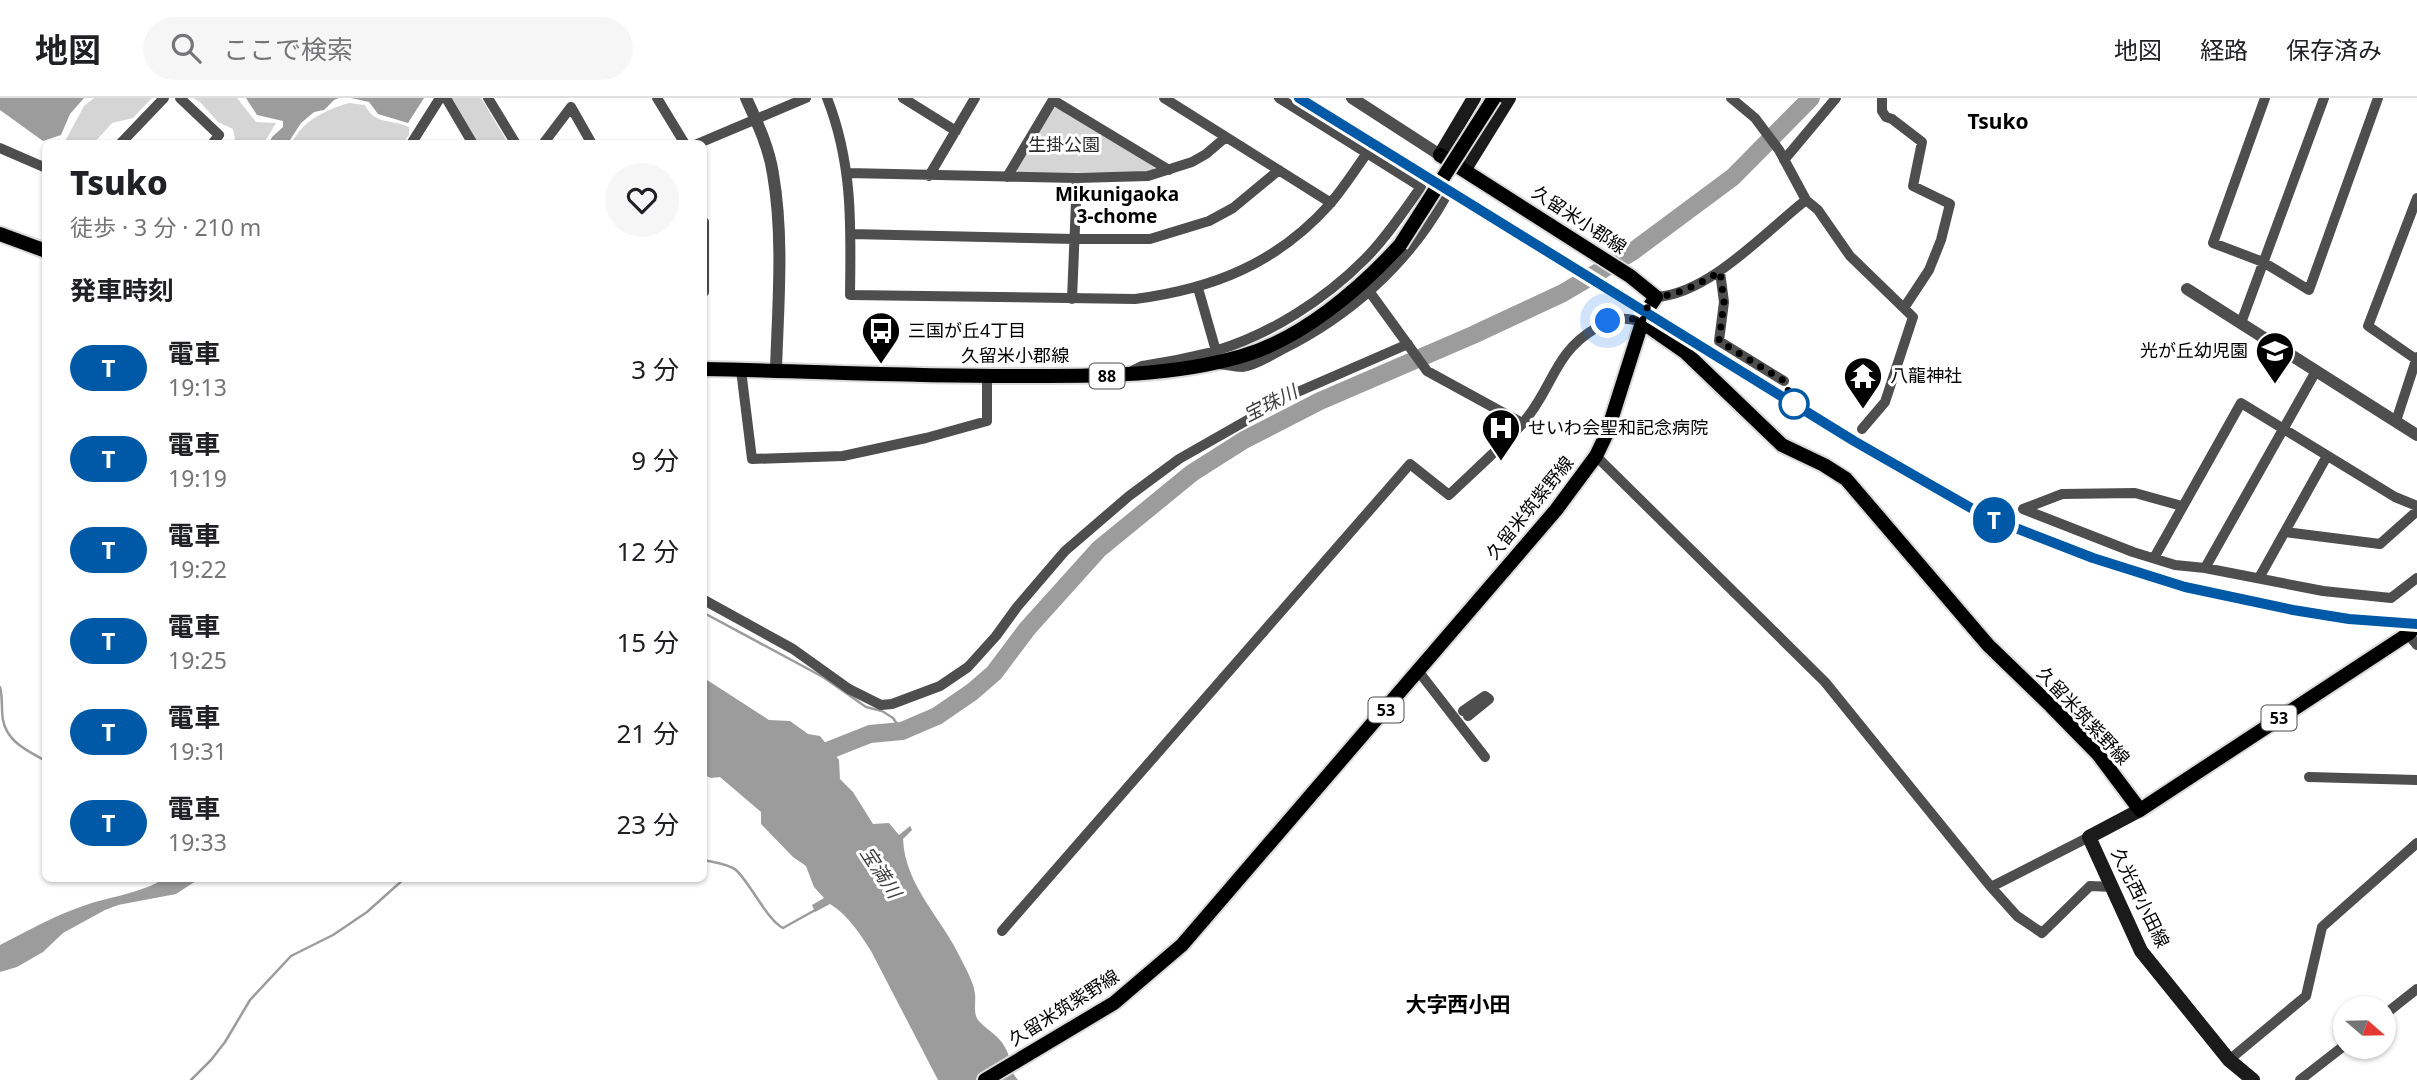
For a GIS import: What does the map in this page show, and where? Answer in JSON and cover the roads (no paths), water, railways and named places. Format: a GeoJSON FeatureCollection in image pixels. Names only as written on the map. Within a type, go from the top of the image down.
{"type":"FeatureCollection","features":[{"type":"Feature","properties":{"kind":"main road"},"geometry":{"type":"LineString","coordinates":[[1440,155],[1474,98]]}},
{"type":"Feature","properties":{"kind":"main road","name":"久留米小郡線"},"geometry":{"type":"LineString","coordinates":[[707,369],[987,376],[1122,376],[1214,357],[1243,356],[1305,326],[1356,289],[1400,245],[1494,98]]}},
{"type":"Feature","properties":{"kind":"main road"},"geometry":{"type":"LineString","coordinates":[[1465,169],[1509,98]]}},
{"type":"Feature","properties":{"kind":"main road","name":"久留米小郡線"},"geometry":{"type":"LineString","coordinates":[[1440,155],[1630,276],[1656,297]]}},
{"type":"Feature","properties":{"kind":"main road"},"geometry":{"type":"LineString","coordinates":[[0,234],[42,250]]}},
{"type":"Feature","properties":{"kind":"main road"},"geometry":{"type":"LineString","coordinates":[[1642,322],[1647,308],[1656,297]]}},
{"type":"Feature","properties":{"kind":"main road","name":"久留米筑紫野線"},"geometry":{"type":"LineString","coordinates":[[985,1080],[1114,1003],[1182,945],[1419,672],[1556,510],[1596,456],[1607,433],[1642,322],[1685,352],[1782,445],[1846,479],[1988,645],[2098,754],[2140,810]]}},
{"type":"Feature","properties":{"kind":"main road","name":"53"},"geometry":{"type":"LineString","coordinates":[[2140,810],[2414,634]]}},
{"type":"Feature","properties":{"kind":"main road","name":"久光西小田線"},"geometry":{"type":"LineString","coordinates":[[2140,810],[2089,837],[2141,951],[2229,1060],[2253,1080]]}},
{"type":"Feature","properties":{"kind":"street"},"geometry":{"type":"LineString","coordinates":[[124,140],[164,98]]}},
{"type":"Feature","properties":{"kind":"street"},"geometry":{"type":"LineString","coordinates":[[180,98],[219,135],[215,140]]}},
{"type":"Feature","properties":{"kind":"street"},"geometry":{"type":"LineString","coordinates":[[414,140],[440,98]]}},
{"type":"Feature","properties":{"kind":"street"},"geometry":{"type":"LineString","coordinates":[[446,98],[471,140]]}},
{"type":"Feature","properties":{"kind":"street"},"geometry":{"type":"LineString","coordinates":[[488,98],[514,140]]}},
{"type":"Feature","properties":{"kind":"street"},"geometry":{"type":"LineString","coordinates":[[657,98],[683,140]]}},
{"type":"Feature","properties":{"kind":"street"},"geometry":{"type":"LineString","coordinates":[[746,98],[773,173],[779,217],[776,369]]}},
{"type":"Feature","properties":{"kind":"street"},"geometry":{"type":"LineString","coordinates":[[707,140],[806,98]]}},
{"type":"Feature","properties":{"kind":"street"},"geometry":{"type":"LineString","coordinates":[[827,98],[848,173],[850,295],[1135,299],[1198,288],[1260,262],[1290,241],[1331,203],[1367,152]]}},
{"type":"Feature","properties":{"kind":"street"},"geometry":{"type":"LineString","coordinates":[[902,98],[956,131]]}},
{"type":"Feature","properties":{"kind":"street"},"geometry":{"type":"LineString","coordinates":[[929,176],[975,98]]}},
{"type":"Feature","properties":{"kind":"street"},"geometry":{"type":"LineString","coordinates":[[1164,98],[1331,203]]}},
{"type":"Feature","properties":{"kind":"street"},"geometry":{"type":"LineString","coordinates":[[1181,109],[1187,98]]}},
{"type":"Feature","properties":{"kind":"street"},"geometry":{"type":"LineString","coordinates":[[1214,357],[1310,305],[1335,287],[1366,258],[1421,187],[1279,98]]}},
{"type":"Feature","properties":{"kind":"street"},"geometry":{"type":"LineString","coordinates":[[1352,98],[1440,155]]}},
{"type":"Feature","properties":{"kind":"street"},"geometry":{"type":"LineString","coordinates":[[1731,98],[1755,117],[1782,155],[1806,200],[1818,210],[1850,256],[1913,317],[1885,402],[1862,429]]}},
{"type":"Feature","properties":{"kind":"street"},"geometry":{"type":"LineString","coordinates":[[1782,155],[1836,98]]}},
{"type":"Feature","properties":{"kind":"street"},"geometry":{"type":"LineString","coordinates":[[1882,98],[1885,117],[1892,119],[1922,142],[1913,186],[1950,204],[1941,240],[1929,270],[1904,308]]}},
{"type":"Feature","properties":{"kind":"street"},"geometry":{"type":"LineString","coordinates":[[2265,98],[2213,243],[2263,262],[2309,290],[2378,98]]}},
{"type":"Feature","properties":{"kind":"street"},"geometry":{"type":"LineString","coordinates":[[2241,323],[2324,98]]}},
{"type":"Feature","properties":{"kind":"street"},"geometry":{"type":"LineString","coordinates":[[1007,177],[1053,99],[1169,170]]}},
{"type":"Feature","properties":{"kind":"street"},"geometry":{"type":"LineString","coordinates":[[546,140],[570,107],[590,140]]}},
{"type":"Feature","properties":{"kind":"street"},"geometry":{"type":"LineString","coordinates":[[848,173],[1077,178],[1148,176],[1206,154],[1226,137]]}},
{"type":"Feature","properties":{"kind":"street"},"geometry":{"type":"LineString","coordinates":[[0,148],[42,166]]}},
{"type":"Feature","properties":{"kind":"street"},"geometry":{"type":"LineString","coordinates":[[851,234],[1150,239],[1199,224],[1233,208],[1279,170]]}},
{"type":"Feature","properties":{"kind":"street"},"geometry":{"type":"LineString","coordinates":[[1072,299],[1077,178]]}},
{"type":"Feature","properties":{"kind":"street"},"geometry":{"type":"LineString","coordinates":[[1214,357],[1244,367],[1312,335],[1369,291],[1401,261],[1431,224],[1445,198]]}},
{"type":"Feature","properties":{"kind":"street"},"geometry":{"type":"LineString","coordinates":[[2396,421],[2417,359],[2368,326],[2417,198]]}},
{"type":"Feature","properties":{"kind":"street"},"geometry":{"type":"LineString","coordinates":[[1656,297],[1692,287],[1720,272],[1806,200]]}},
{"type":"Feature","properties":{"kind":"street"},"geometry":{"type":"LineString","coordinates":[[1720,272],[1724,302],[1719,341],[1784,381]]}},
{"type":"Feature","properties":{"kind":"street"},"geometry":{"type":"LineString","coordinates":[[1198,288],[1214,357]]}},
{"type":"Feature","properties":{"kind":"street"},"geometry":{"type":"LineString","coordinates":[[2187,289],[2417,435]]}},
{"type":"Feature","properties":{"kind":"street"},"geometry":{"type":"LineString","coordinates":[[1369,291],[1427,372],[1522,424]]}},
{"type":"Feature","properties":{"kind":"street"},"geometry":{"type":"LineString","coordinates":[[1002,932],[1410,464],[1449,495],[1522,424],[1537,404],[1566,352],[1578,339],[1608,321],[1626,317],[1642,322]]}},
{"type":"Feature","properties":{"kind":"street"},"geometry":{"type":"LineString","coordinates":[[707,602],[793,649],[849,689],[881,705],[892,704],[940,686],[968,667],[1065,551],[1129,496],[1179,458],[1293,394],[1409,347]]}},
{"type":"Feature","properties":{"kind":"street"},"geometry":{"type":"LineString","coordinates":[[741,370],[752,459],[844,456],[987,421],[987,376]]}},
{"type":"Feature","properties":{"kind":"street"},"geometry":{"type":"LineString","coordinates":[[2205,568],[2316,371]]}},
{"type":"Feature","properties":{"kind":"street"},"geometry":{"type":"LineString","coordinates":[[2154,558],[2241,403],[2417,509],[2380,544],[2285,532]]}},
{"type":"Feature","properties":{"kind":"street"},"geometry":{"type":"LineString","coordinates":[[1596,456],[1825,682],[2017,916],[2042,933],[2090,886],[2113,887]]}},
{"type":"Feature","properties":{"kind":"street"},"geometry":{"type":"LineString","coordinates":[[2259,578],[2327,456]]}},
{"type":"Feature","properties":{"kind":"street"},"geometry":{"type":"LineString","coordinates":[[2182,506],[2135,493],[2062,494],[2023,509],[2133,552],[2175,565],[2205,568],[2323,591],[2391,598],[2417,578]]}},
{"type":"Feature","properties":{"kind":"street"},"geometry":{"type":"LineString","coordinates":[[1419,672],[1461,717],[1485,757]]}},
{"type":"Feature","properties":{"kind":"street"},"geometry":{"type":"LineString","coordinates":[[2309,777],[2417,780]]}},
{"type":"Feature","properties":{"kind":"street"},"geometry":{"type":"LineString","coordinates":[[1991,887],[2089,837]]}},
{"type":"Feature","properties":{"kind":"street"},"geometry":{"type":"LineString","coordinates":[[2229,1060],[2305,996],[2322,927],[2417,843]]}},
{"type":"Feature","properties":{"kind":"street"},"geometry":{"type":"LineString","coordinates":[[2396,1006],[2417,989]]}},
{"type":"Feature","properties":{"kind":"street"},"geometry":{"type":"LineString","coordinates":[[2301,1080],[2333,1055]]}},
{"type":"Feature","properties":{"kind":"water"},"geometry":{"type":"Polygon","coordinates":[[[0,98],[84,98],[70,114],[61,135],[46,140],[42,140],[0,110],[0,98]]]}},
{"type":"Feature","properties":{"kind":"water"},"geometry":{"type":"Polygon","coordinates":[[[246,98],[339,98],[301,123],[290,140],[271,140],[283,127],[283,121],[257,115],[246,98]]]}},
{"type":"Feature","properties":{"kind":"water"},"geometry":{"type":"Polygon","coordinates":[[[351,98],[424,98],[408,123],[378,114],[369,102],[351,98]]]}},
{"type":"Feature","properties":{"kind":"water","name":"宝満川"},"geometry":{"type":"Polygon","coordinates":[[[707,680],[769,720],[790,721],[808,734],[820,736],[839,760],[840,779],[853,792],[873,824],[889,823],[899,835],[910,826],[912,830],[903,839],[910,872],[970,976],[976,1017],[1004,1045],[1011,1069],[1018,1080],[938,1080],[871,951],[853,925],[830,904],[815,912],[812,905],[824,898],[814,887],[806,866],[793,857],[761,824],[761,812],[720,777],[707,776],[707,680]]]}},
{"type":"Feature","properties":{"kind":"water"},"geometry":{"type":"Polygon","coordinates":[[[194,882],[176,894],[105,910],[63,933],[43,952],[17,967],[0,972],[0,945],[72,910],[155,883],[194,882]]]}},
{"type":"Feature","properties":{"kind":"waterway","name":"宝珠川"},"geometry":{"type":"LineString","coordinates":[[812,759],[870,734],[902,731],[937,716],[994,673],[1027,629],[1099,549],[1192,473],[1244,440],[1320,401],[1563,293],[1632,252],[1733,177],[1811,98]]}},
{"type":"Feature","properties":{"kind":"waterway"},"geometry":{"type":"LineString","coordinates":[[707,615],[823,677],[866,707],[882,711],[893,718],[902,731]]}},
{"type":"Feature","properties":{"kind":"waterway"},"geometry":{"type":"LineString","coordinates":[[0,687],[5,728],[19,745],[42,759]]}},
{"type":"Feature","properties":{"kind":"waterway"},"geometry":{"type":"LineString","coordinates":[[707,861],[736,870],[771,918],[783,928],[817,909]]}},
{"type":"Feature","properties":{"kind":"waterway"},"geometry":{"type":"LineString","coordinates":[[191,1080],[225,1042],[250,1000],[291,956],[333,935],[367,912],[401,882]]}},
{"type":"Feature","properties":{"kind":"railway"},"geometry":{"type":"LineString","coordinates":[[1299,98],[1854,441],[1985,516],[2093,558],[2185,587],[2349,619],[2417,624]]}},
{"type":"Feature","properties":{"kind":"train","name":"T"},"geometry":{"type":"LineString","coordinates":[[1299,98],[1854,441],[1985,516],[2053,544],[2139,574],[2229,598],[2349,619],[2417,624]]}},
{"type":"Feature","properties":{"kind":"place","name":"三国が丘4丁目"},"geometry":{"type":"Point","coordinates":[881,365]}},
{"type":"Feature","properties":{"kind":"place","name":"光が丘幼児園"},"geometry":{"type":"Point","coordinates":[2275,385]}},
{"type":"Feature","properties":{"kind":"place","name":"八龍神社"},"geometry":{"type":"Point","coordinates":[1863,410]}},
{"type":"Feature","properties":{"kind":"place","name":"せいわ会聖和記念病院"},"geometry":{"type":"Point","coordinates":[1501,462]}},
{"type":"Feature","properties":{"kind":"district","name":"Tsuko"},"geometry":{"type":"Point","coordinates":[1998,122]}},
{"type":"Feature","properties":{"kind":"district","name":"Mikunigaoka 3-chome"},"geometry":{"type":"Point","coordinates":[1117,205]}},
{"type":"Feature","properties":{"kind":"district","name":"大字西小田"},"geometry":{"type":"Point","coordinates":[1458,1005]}},
{"type":"Feature","properties":{"kind":"park label","name":"生掛公園"},"geometry":{"type":"Point","coordinates":[1064,145]}}]}
